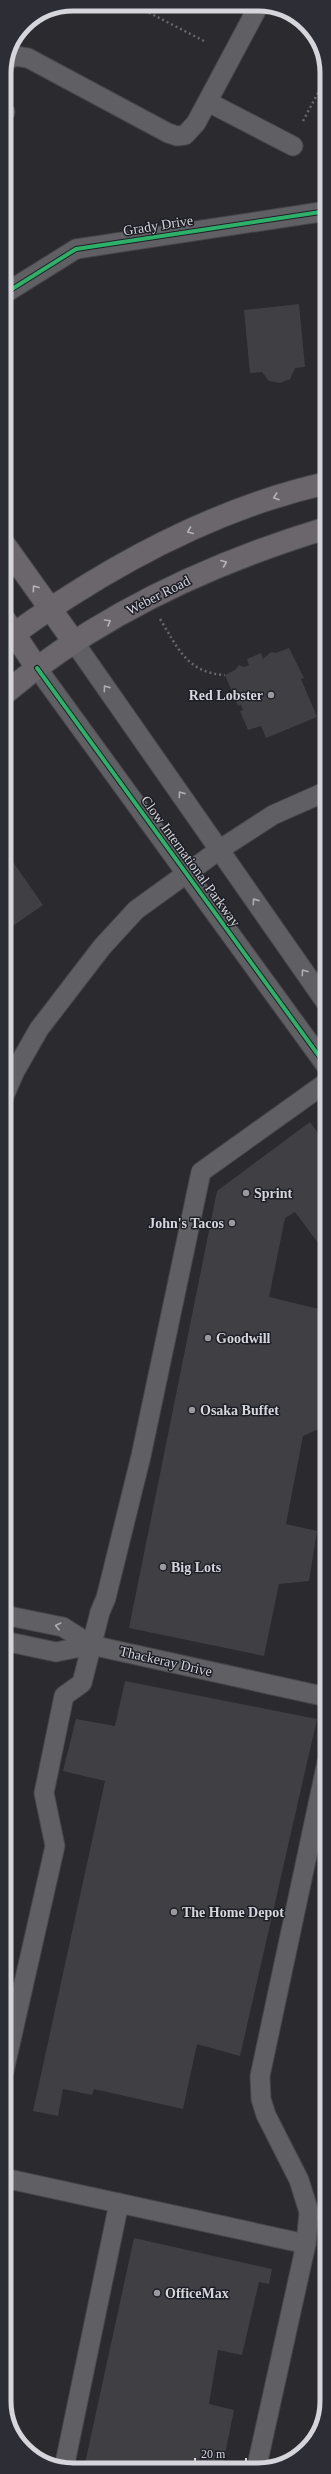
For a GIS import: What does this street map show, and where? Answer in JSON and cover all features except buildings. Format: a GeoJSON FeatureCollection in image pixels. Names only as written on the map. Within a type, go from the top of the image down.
{"type":"FeatureCollection","features":[{"type":"Feature","properties":{"kind":"main road"},"geometry":{"type":"LineString","coordinates":[[11,629],[51,609],[118,567],[178,536],[252,505],[300,489],[320,485]]}},
{"type":"Feature","properties":{"kind":"main road","name":"Weber Road"},"geometry":{"type":"LineString","coordinates":[[11,688],[74,642],[154,595],[213,568],[270,545],[320,530]]}},
{"type":"Feature","properties":{"kind":"main road"},"geometry":{"type":"LineString","coordinates":[[11,554],[74,642]]}},
{"type":"Feature","properties":{"kind":"main road"},"geometry":{"type":"LineString","coordinates":[[11,636],[37,668]]}},
{"type":"Feature","properties":{"kind":"street"},"geometry":{"type":"LineString","coordinates":[[13,57],[28,58],[176,136],[185,135],[196,123],[208,102],[255,11]]}},
{"type":"Feature","properties":{"kind":"street"},"geometry":{"type":"LineString","coordinates":[[208,102],[293,146]]}},
{"type":"Feature","properties":{"kind":"street","name":"Grady Drive"},"geometry":{"type":"LineString","coordinates":[[11,290],[76,249],[320,212]]}},
{"type":"Feature","properties":{"kind":"street","name":"Clow International Parkway"},"geometry":{"type":"LineString","coordinates":[[74,642],[320,994]]}},
{"type":"Feature","properties":{"kind":"street","name":"Clow International Parkway"},"geometry":{"type":"LineString","coordinates":[[37,668],[320,1056]]}},
{"type":"Feature","properties":{"kind":"street"},"geometry":{"type":"LineString","coordinates":[[11,1065],[102,947],[136,910],[219,850],[273,815],[320,794]]}},
{"type":"Feature","properties":{"kind":"street"},"geometry":{"type":"LineString","coordinates":[[11,2039],[55,1846],[44,1793],[64,1696],[82,1683],[141,1456],[201,1172],[320,1087]]}},
{"type":"Feature","properties":{"kind":"street"},"geometry":{"type":"LineString","coordinates":[[11,1616],[63,1627],[92,1644]]}},
{"type":"Feature","properties":{"kind":"street","name":"Thackeray Drive"},"geometry":{"type":"LineString","coordinates":[[11,1642],[56,1652],[92,1644],[320,1695]]}},
{"type":"Feature","properties":{"kind":"street"},"geometry":{"type":"LineString","coordinates":[[258,2463],[306,2244],[309,2212],[299,2180],[266,2115],[260,2099],[260,2076],[320,1795]]}},
{"type":"Feature","properties":{"kind":"street"},"geometry":{"type":"LineString","coordinates":[[11,2180],[306,2244]]}},
{"type":"Feature","properties":{"kind":"street"},"geometry":{"type":"LineString","coordinates":[[65,2462],[119,2203]]}},
{"type":"Feature","properties":{"kind":"path"},"geometry":{"type":"LineString","coordinates":[[146,11],[204,41]]}},
{"type":"Feature","properties":{"kind":"path"},"geometry":{"type":"LineString","coordinates":[[303,121],[320,89]]}},
{"type":"Feature","properties":{"kind":"path"},"geometry":{"type":"LineString","coordinates":[[160,619],[184,658],[208,674],[225,675]]}},
{"type":"Feature","properties":{"kind":"cycle path"},"geometry":{"type":"LineString","coordinates":[[11,290],[76,249],[320,212]]}},
{"type":"Feature","properties":{"kind":"cycle path"},"geometry":{"type":"LineString","coordinates":[[37,668],[320,1057]]}},
{"type":"Feature","properties":{"kind":"place","name":"Red Lobster"},"geometry":{"type":"Point","coordinates":[271,695]}},
{"type":"Feature","properties":{"kind":"place","name":"Sprint"},"geometry":{"type":"Point","coordinates":[246,1193]}},
{"type":"Feature","properties":{"kind":"place","name":"John's Tacos"},"geometry":{"type":"Point","coordinates":[232,1223]}},
{"type":"Feature","properties":{"kind":"place","name":"Goodwill"},"geometry":{"type":"Point","coordinates":[208,1338]}},
{"type":"Feature","properties":{"kind":"place","name":"Osaka Buffet"},"geometry":{"type":"Point","coordinates":[192,1410]}},
{"type":"Feature","properties":{"kind":"place","name":"Big Lots"},"geometry":{"type":"Point","coordinates":[163,1567]}},
{"type":"Feature","properties":{"kind":"place","name":"The Home Depot"},"geometry":{"type":"Point","coordinates":[174,1912]}},
{"type":"Feature","properties":{"kind":"place","name":"OfficeMax"},"geometry":{"type":"Point","coordinates":[157,2293]}}]}
